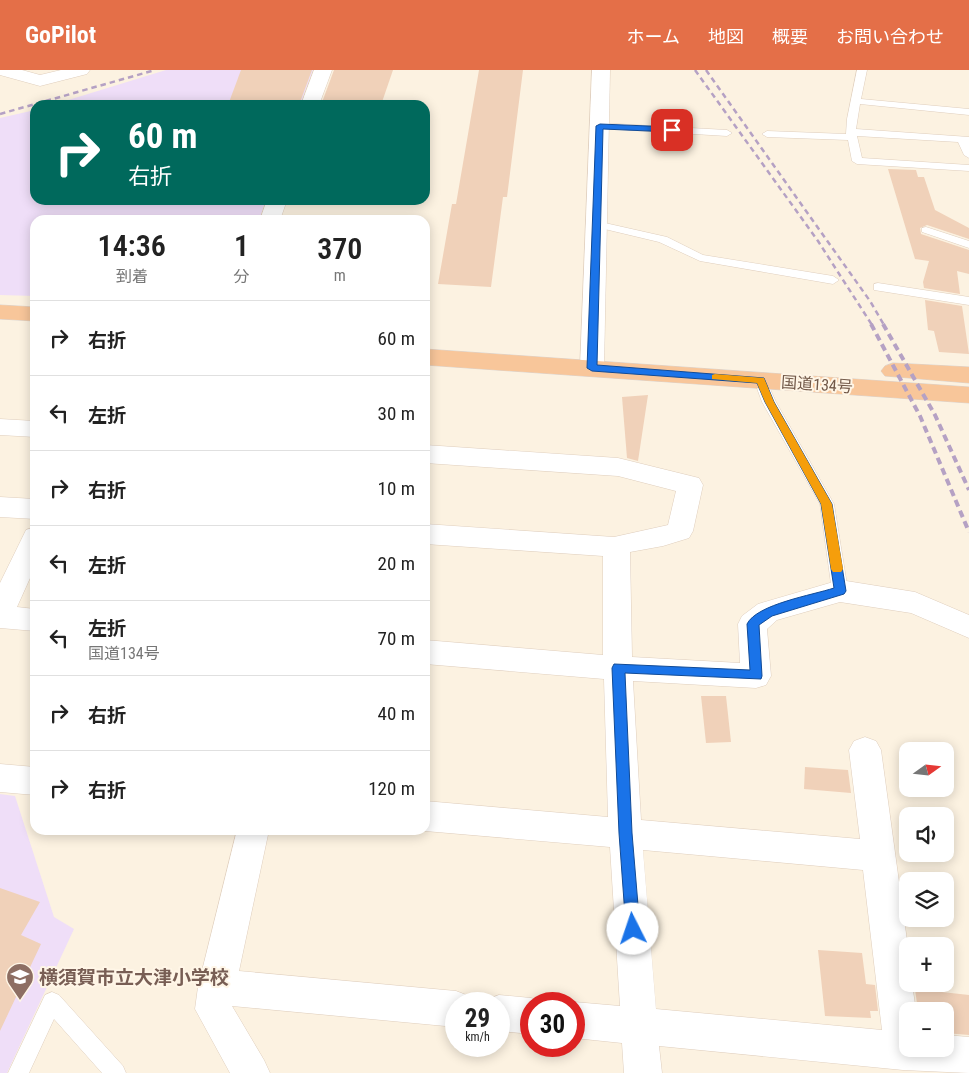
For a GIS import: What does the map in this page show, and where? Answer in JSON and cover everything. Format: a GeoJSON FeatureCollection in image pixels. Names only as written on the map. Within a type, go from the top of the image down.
{"type":"FeatureCollection","features":[{"type":"Feature","properties":{"kind":"highway"},"geometry":{"type":"LineString","coordinates":[[0,312],[30,314]]}},
{"type":"Feature","properties":{"kind":"highway"},"geometry":{"type":"LineString","coordinates":[[0,330],[30,332]]}},
{"type":"Feature","properties":{"kind":"highway","name":"国道134号"},"geometry":{"type":"LineString","coordinates":[[430,341],[760,380],[969,395]]}},
{"type":"Feature","properties":{"kind":"highway","name":"国道134号"},"geometry":{"type":"LineString","coordinates":[[430,357],[592,359],[969,375]]}},
{"type":"Feature","properties":{"kind":"street"},"geometry":{"type":"LineString","coordinates":[[3,70],[40,81],[81,70]]}},
{"type":"Feature","properties":{"kind":"street"},"geometry":{"type":"LineString","coordinates":[[312,100],[323,70]]}},
{"type":"Feature","properties":{"kind":"street"},"geometry":{"type":"LineString","coordinates":[[592,359],[601,70]]}},
{"type":"Feature","properties":{"kind":"street"},"geometry":{"type":"LineString","coordinates":[[0,427],[30,428]]}},
{"type":"Feature","properties":{"kind":"street"},"geometry":{"type":"LineString","coordinates":[[430,454],[618,467],[690,485],[680,532],[663,539],[630,540],[616,547],[430,534]]}},
{"type":"Feature","properties":{"kind":"street"},"geometry":{"type":"LineString","coordinates":[[0,507],[30,509]]}},
{"type":"Feature","properties":{"kind":"street"},"geometry":{"type":"LineString","coordinates":[[616,547],[618,668],[626,833],[643,1073]]}},
{"type":"Feature","properties":{"kind":"street"},"geometry":{"type":"LineString","coordinates":[[30,548],[0,616],[30,619]]}},
{"type":"Feature","properties":{"kind":"street"},"geometry":{"type":"LineString","coordinates":[[430,652],[618,668],[756,676],[752,624],[768,612],[840,591],[915,603],[969,627]]}},
{"type":"Feature","properties":{"kind":"street"},"geometry":{"type":"LineString","coordinates":[[866,750],[899,1020]]}},
{"type":"Feature","properties":{"kind":"street"},"geometry":{"type":"LineString","coordinates":[[0,778],[30,781]]}},
{"type":"Feature","properties":{"kind":"street"},"geometry":{"type":"LineString","coordinates":[[430,816],[878,856]]}},
{"type":"Feature","properties":{"kind":"street"},"geometry":{"type":"LineString","coordinates":[[251,1073],[212,1009],[252,835]]}},
{"type":"Feature","properties":{"kind":"street"},"geometry":{"type":"LineString","coordinates":[[216,987],[445,1008]]}},
{"type":"Feature","properties":{"kind":"street"},"geometry":{"type":"LineString","coordinates":[[585,1021],[899,1051]]}},
{"type":"Feature","properties":{"kind":"street"},"geometry":{"type":"LineString","coordinates":[[954,1055],[969,1056]]}},
{"type":"Feature","properties":{"kind":"lane"},"geometry":{"type":"LineString","coordinates":[[862,70],[850,122],[857,161],[969,168]]}},
{"type":"Feature","properties":{"kind":"lane"},"geometry":{"type":"LineString","coordinates":[[856,101],[969,112]]}},
{"type":"Feature","properties":{"kind":"lane"},"geometry":{"type":"LineString","coordinates":[[600,126],[727,133]]}},
{"type":"Feature","properties":{"kind":"lane"},"geometry":{"type":"LineString","coordinates":[[767,134],[966,139],[969,155]]}},
{"type":"Feature","properties":{"kind":"lane"},"geometry":{"type":"LineString","coordinates":[[596,224],[660,238],[681,246],[700,258],[833,280]]}},
{"type":"Feature","properties":{"kind":"lane"},"geometry":{"type":"LineString","coordinates":[[926,230],[969,245]]}},
{"type":"Feature","properties":{"kind":"lane"},"geometry":{"type":"LineString","coordinates":[[878,287],[969,302]]}},
{"type":"Feature","properties":{"kind":"lane"},"geometry":{"type":"LineString","coordinates":[[760,380],[770,402],[827,504],[840,591]]}},
{"type":"Feature","properties":{"kind":"lane"},"geometry":{"type":"LineString","coordinates":[[18,1073],[52,1002],[116,1073]]}},
{"type":"Feature","properties":{"kind":"shaded area"},"geometry":{"type":"Polygon","coordinates":[[[166,70],[313,70],[302,100],[68,100],[166,70]]]}},
{"type":"Feature","properties":{"kind":"shaded area"},"geometry":{"type":"Polygon","coordinates":[[[30,111],[30,205],[264,205],[261,215],[30,215],[30,296],[0,295],[0,118],[30,111]]]}},
{"type":"Feature","properties":{"kind":"shaded area","name":"横須賀市立大津小学校"},"geometry":{"type":"Polygon","coordinates":[[[0,794],[15,796],[54,917],[74,929],[7,1073],[0,1073],[0,794]]]}},
{"type":"Feature","properties":{"kind":"building"},"geometry":{"type":"Polygon","coordinates":[[[241,70],[312,70],[301,100],[230,100],[241,70]]]}},
{"type":"Feature","properties":{"kind":"building"},"geometry":{"type":"Polygon","coordinates":[[[334,70],[393,70],[383,100],[323,100],[334,70]]]}},
{"type":"Feature","properties":{"kind":"building"},"geometry":{"type":"Polygon","coordinates":[[[479,70],[523,70],[507,197],[503,197],[491,287],[438,284],[452,204],[456,204],[479,70]]]}},
{"type":"Feature","properties":{"kind":"building"},"geometry":{"type":"Polygon","coordinates":[[[888,169],[916,170],[918,177],[924,177],[935,210],[969,228],[969,239],[927,225],[920,228],[921,234],[969,250],[969,274],[957,271],[960,294],[924,288],[923,282],[929,261],[915,259],[888,169]]]}},
{"type":"Feature","properties":{"kind":"building"},"geometry":{"type":"Polygon","coordinates":[[[925,300],[962,306],[969,354],[939,352],[934,331],[928,330],[925,300]]]}},
{"type":"Feature","properties":{"kind":"building"},"geometry":{"type":"Polygon","coordinates":[[[648,395],[638,461],[627,458],[622,397],[648,395]]]}},
{"type":"Feature","properties":{"kind":"building"},"geometry":{"type":"Polygon","coordinates":[[[701,696],[726,696],[731,742],[706,743],[701,696]]]}},
{"type":"Feature","properties":{"kind":"building"},"geometry":{"type":"Polygon","coordinates":[[[805,767],[848,770],[851,793],[804,789],[805,767]]]}},
{"type":"Feature","properties":{"kind":"building"},"geometry":{"type":"Polygon","coordinates":[[[0,888],[40,902],[21,935],[41,944],[0,1031],[0,888]]]}},
{"type":"Feature","properties":{"kind":"building"},"geometry":{"type":"Polygon","coordinates":[[[818,950],[862,953],[866,984],[875,985],[878,1011],[870,1011],[871,1018],[825,1016],[818,950]]]}},
{"type":"Feature","properties":{"kind":"building"},"geometry":{"type":"Polygon","coordinates":[[[915,992],[969,995],[969,1035],[954,1034],[954,1002],[917,1002],[915,992]]]}},
{"type":"Feature","properties":{"kind":"railway"},"geometry":{"type":"LineString","coordinates":[[49,100],[155,70]]}},
{"type":"Feature","properties":{"kind":"railway"},"geometry":{"type":"LineString","coordinates":[[695,70],[818,241],[872,325]]}},
{"type":"Feature","properties":{"kind":"railway"},"geometry":{"type":"LineString","coordinates":[[706,70],[870,301],[884,325]]}},
{"type":"Feature","properties":{"kind":"railway"},"geometry":{"type":"LineString","coordinates":[[0,114],[30,105]]}},
{"type":"Feature","properties":{"kind":"railway"},"geometry":{"type":"LineString","coordinates":[[871,324],[920,416],[969,532]]}},
{"type":"Feature","properties":{"kind":"railway"},"geometry":{"type":"LineString","coordinates":[[883,324],[935,415],[969,490]]}},
{"type":"Feature","properties":{"kind":"slow traffic"},"geometry":{"type":"LineString","coordinates":[[715,377],[760,380],[770,402],[827,504],[837,569]]}},
{"type":"Feature","properties":{"kind":"place","name":"横須賀市立大津小学校"},"geometry":{"type":"Point","coordinates":[20,1001]}},
{"type":"Feature","properties":{"kind":"route"},"geometry":{"type":"LineString","coordinates":[[633,929],[618,668],[756,676],[752,624],[768,612],[840,591],[827,504],[770,402],[760,380],[592,368],[600,126],[672,130]]}}]}
